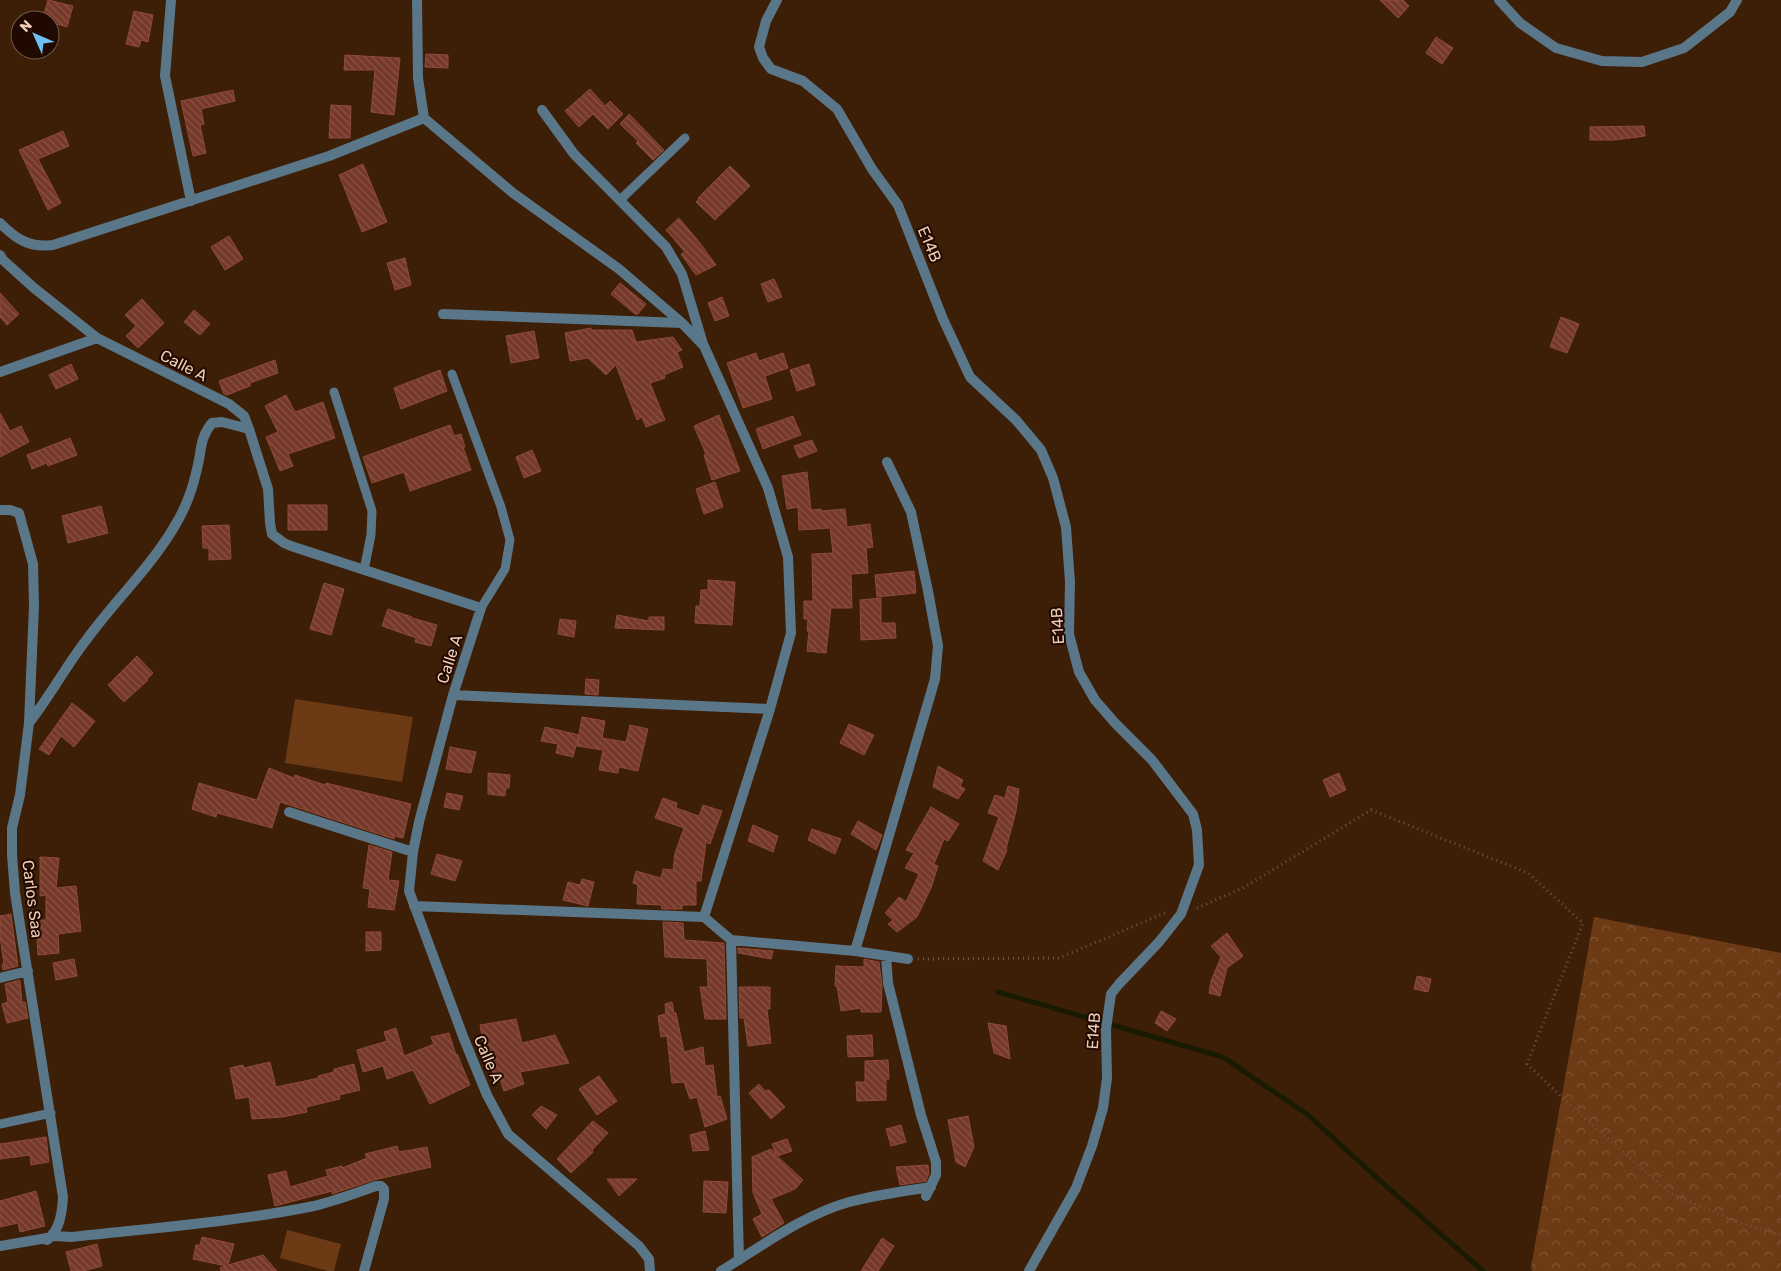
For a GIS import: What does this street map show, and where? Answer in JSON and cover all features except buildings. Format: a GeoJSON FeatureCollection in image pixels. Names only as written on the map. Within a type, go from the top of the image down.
{"type":"FeatureCollection","features":[{"type":"Feature","properties":{"kind":"street"},"geometry":{"type":"LineString","coordinates":[[171,0],[165,76],[191,200]]}},
{"type":"Feature","properties":{"kind":"street"},"geometry":{"type":"LineString","coordinates":[[417,0],[418,78],[424,118],[513,193],[619,269],[682,323],[704,346]]}},
{"type":"Feature","properties":{"kind":"street","name":"E14B"},"geometry":{"type":"LineString","coordinates":[[777,0],[766,21],[759,47],[764,58],[771,69],[803,81],[837,109],[872,169],[898,205],[943,319],[970,377],[1016,420],[1041,450],[1053,478],[1066,527],[1070,582],[1069,634],[1079,672],[1095,700],[1114,723],[1152,760],[1193,814],[1197,830],[1199,865],[1183,910],[1159,942],[1111,994],[1106,1029],[1107,1078],[1103,1108],[1092,1146],[1076,1188],[1029,1271]]}},
{"type":"Feature","properties":{"kind":"street"},"geometry":{"type":"LineString","coordinates":[[1499,0],[1520,23],[1556,48],[1602,61],[1642,62],[1684,48],[1730,12],[1737,0]]}},
{"type":"Feature","properties":{"kind":"street"},"geometry":{"type":"LineString","coordinates":[[542,110],[574,154],[666,247],[682,274],[704,346],[768,488],[788,557],[791,634],[770,709],[704,916]]}},
{"type":"Feature","properties":{"kind":"street"},"geometry":{"type":"LineString","coordinates":[[0,223],[21,241],[44,246],[53,245],[329,156],[424,118]]}},
{"type":"Feature","properties":{"kind":"street","name":"Calle A"},"geometry":{"type":"LineString","coordinates":[[0,255],[34,288],[97,338],[229,404],[244,416],[268,489],[272,534],[284,543],[481,608],[453,695],[413,852],[409,891],[464,1039],[487,1095],[508,1134],[639,1246],[648,1259],[650,1271]]}},
{"type":"Feature","properties":{"kind":"street"},"geometry":{"type":"LineString","coordinates":[[443,314],[682,323]]}},
{"type":"Feature","properties":{"kind":"street"},"geometry":{"type":"LineString","coordinates":[[0,372],[97,338]]}},
{"type":"Feature","properties":{"kind":"street"},"geometry":{"type":"LineString","coordinates":[[29,723],[48,698],[87,638],[156,555],[176,524],[188,502],[204,432],[212,423],[222,422],[249,429]]}},
{"type":"Feature","properties":{"kind":"street"},"geometry":{"type":"LineString","coordinates":[[855,951],[935,679],[938,646],[911,512],[887,462]]}},
{"type":"Feature","properties":{"kind":"street","name":"Carlos Saa"},"geometry":{"type":"LineString","coordinates":[[0,510],[10,510],[18,513],[33,564],[34,615],[29,723],[20,795],[12,837],[15,893],[63,1197],[59,1225],[50,1237]]}},
{"type":"Feature","properties":{"kind":"street"},"geometry":{"type":"LineString","coordinates":[[453,695],[770,709]]}},
{"type":"Feature","properties":{"kind":"street"},"geometry":{"type":"LineString","coordinates":[[289,812],[413,852]]}},
{"type":"Feature","properties":{"kind":"street"},"geometry":{"type":"LineString","coordinates":[[414,906],[704,916],[731,940],[855,951],[908,959]]}},
{"type":"Feature","properties":{"kind":"street"},"geometry":{"type":"LineString","coordinates":[[731,940],[739,1260]]}},
{"type":"Feature","properties":{"kind":"street"},"geometry":{"type":"LineString","coordinates":[[886,957],[888,983],[936,1162],[936,1175],[926,1196]]}},
{"type":"Feature","properties":{"kind":"street"},"geometry":{"type":"LineString","coordinates":[[0,978],[28,971]]}},
{"type":"Feature","properties":{"kind":"street"},"geometry":{"type":"LineString","coordinates":[[0,1246],[50,1237],[72,1237],[205,1223],[316,1205],[381,1186],[384,1188],[384,1199],[364,1271]]}},
{"type":"Feature","properties":{"kind":"street"},"geometry":{"type":"LineString","coordinates":[[722,1271],[770,1240],[816,1215],[848,1202],[931,1186]]}},
{"type":"Feature","properties":{"kind":"lane"},"geometry":{"type":"LineString","coordinates":[[620,200],[685,138]]}},
{"type":"Feature","properties":{"kind":"lane"},"geometry":{"type":"LineString","coordinates":[[452,374],[501,507],[510,540],[505,569],[481,608]]}},
{"type":"Feature","properties":{"kind":"lane"},"geometry":{"type":"LineString","coordinates":[[334,392],[372,510],[371,535],[364,570]]}},
{"type":"Feature","properties":{"kind":"lane"},"geometry":{"type":"LineString","coordinates":[[0,1124],[51,1113]]}},
{"type":"Feature","properties":{"kind":"path"},"geometry":{"type":"LineString","coordinates":[[908,959],[1059,958],[1243,888],[1371,810],[1528,873],[1583,923],[1527,1064],[1582,1116],[1671,1194],[1740,1224],[1781,1235]]}},
{"type":"Feature","properties":{"kind":"green space"},"geometry":{"type":"Polygon","coordinates":[[[295,699],[413,717],[402,782],[285,763],[295,699]]]}},
{"type":"Feature","properties":{"kind":"green space"},"geometry":{"type":"Polygon","coordinates":[[[1594,917],[1781,953],[1781,1271],[1532,1271],[1531,1267],[1594,917]]]}},
{"type":"Feature","properties":{"kind":"green space"},"geometry":{"type":"Polygon","coordinates":[[[287,1230],[341,1244],[334,1271],[280,1258],[287,1230]]]}},
{"type":"Feature","properties":{"kind":"waterway"},"geometry":{"type":"LineString","coordinates":[[998,992],[1223,1057],[1308,1115],[1483,1271]]}}]}
